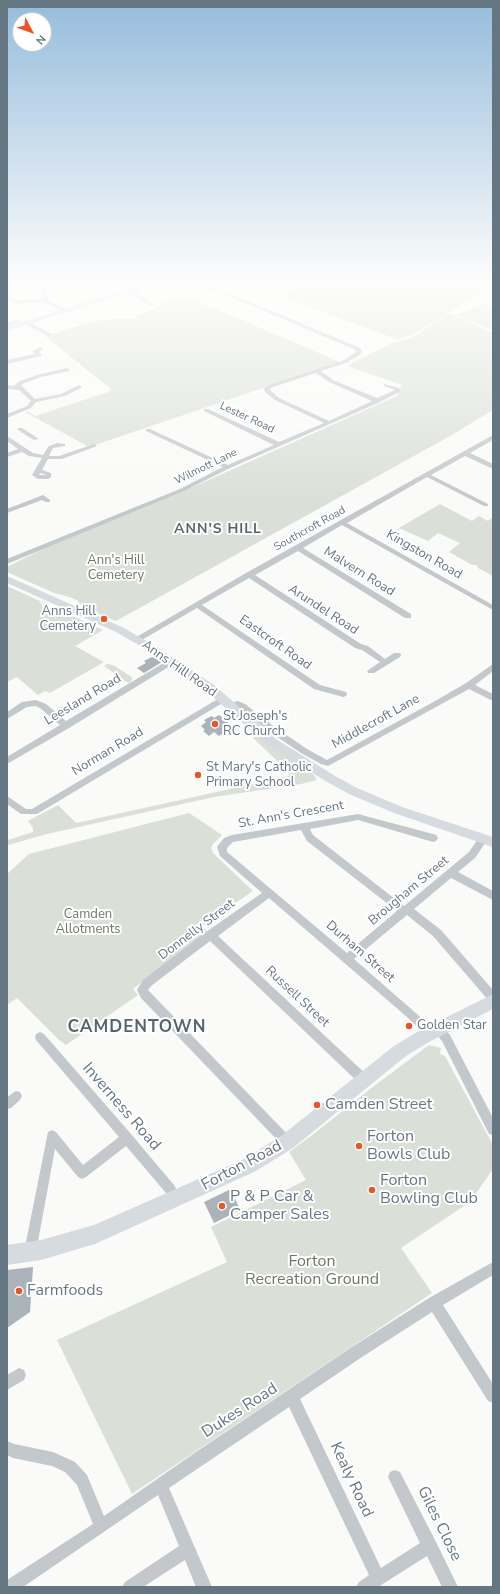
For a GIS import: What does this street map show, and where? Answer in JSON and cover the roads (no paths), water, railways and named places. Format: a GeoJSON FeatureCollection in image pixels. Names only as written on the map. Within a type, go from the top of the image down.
{"type":"FeatureCollection","features":[{"type":"Feature","properties":{"kind":"main road","name":"Forton Road"},"geometry":{"type":"LineString","coordinates":[[7,1255],[52,1248],[95,1234],[250,1165],[288,1142],[400,1051],[435,1031],[493,1002]]}},
{"type":"Feature","properties":{"kind":"street"},"geometry":{"type":"LineString","coordinates":[[7,362],[40,355]]}},
{"type":"Feature","properties":{"kind":"street"},"geometry":{"type":"LineString","coordinates":[[329,423],[277,399],[267,391],[267,388],[353,358],[356,355]]}},
{"type":"Feature","properties":{"kind":"street"},"geometry":{"type":"LineString","coordinates":[[16,387],[22,382],[39,376],[67,370]]}},
{"type":"Feature","properties":{"kind":"street"},"geometry":{"type":"LineString","coordinates":[[317,371],[331,381],[378,401]]}},
{"type":"Feature","properties":{"kind":"street","name":"Wilmott Lane"},"geometry":{"type":"LineString","coordinates":[[7,562],[177,492],[228,467],[398,391],[397,388],[386,385]]}},
{"type":"Feature","properties":{"kind":"street"},"geometry":{"type":"LineString","coordinates":[[7,416],[29,407],[34,401],[62,395],[79,386]]}},
{"type":"Feature","properties":{"kind":"street"},"geometry":{"type":"LineString","coordinates":[[7,387],[21,388],[34,401]]}},
{"type":"Feature","properties":{"kind":"street","name":"Lester Road"},"geometry":{"type":"LineString","coordinates":[[206,410],[280,445]]}},
{"type":"Feature","properties":{"kind":"street"},"geometry":{"type":"LineString","coordinates":[[20,429],[26,440],[23,449]]}},
{"type":"Feature","properties":{"kind":"street"},"geometry":{"type":"LineString","coordinates":[[148,430],[228,467]]}},
{"type":"Feature","properties":{"kind":"street","name":"Southcroft Road"},"geometry":{"type":"LineString","coordinates":[[137,639],[493,437]]}},
{"type":"Feature","properties":{"kind":"street"},"geometry":{"type":"LineString","coordinates":[[7,438],[26,440]]}},
{"type":"Feature","properties":{"kind":"street"},"geometry":{"type":"LineString","coordinates":[[46,441],[54,446]]}},
{"type":"Feature","properties":{"kind":"street"},"geometry":{"type":"LineString","coordinates":[[38,471],[51,447],[63,445]]}},
{"type":"Feature","properties":{"kind":"street"},"geometry":{"type":"LineString","coordinates":[[23,449],[31,455],[60,458],[94,446]]}},
{"type":"Feature","properties":{"kind":"street"},"geometry":{"type":"LineString","coordinates":[[7,455],[23,449]]}},
{"type":"Feature","properties":{"kind":"street"},"geometry":{"type":"LineString","coordinates":[[465,453],[493,467]]}},
{"type":"Feature","properties":{"kind":"street"},"geometry":{"type":"LineString","coordinates":[[427,475],[486,505]]}},
{"type":"Feature","properties":{"kind":"street"},"geometry":{"type":"LineString","coordinates":[[7,511],[43,497]]}},
{"type":"Feature","properties":{"kind":"street","name":"Kingston Road"},"geometry":{"type":"LineString","coordinates":[[343,523],[493,608]]}},
{"type":"Feature","properties":{"kind":"street","name":"Malvern Road"},"geometry":{"type":"LineString","coordinates":[[298,548],[408,616]]}},
{"type":"Feature","properties":{"kind":"street","name":"Arundel Road"},"geometry":{"type":"LineString","coordinates":[[249,575],[385,662]]}},
{"type":"Feature","properties":{"kind":"street","name":"Anns Hill Road"},"geometry":{"type":"LineString","coordinates":[[7,579],[137,639],[172,661],[227,703],[260,733],[285,752],[353,791],[398,810],[488,841]]}},
{"type":"Feature","properties":{"kind":"street","name":"Eastcroft Road"},"geometry":{"type":"LineString","coordinates":[[197,605],[317,687],[343,694]]}},
{"type":"Feature","properties":{"kind":"street"},"geometry":{"type":"LineString","coordinates":[[371,671],[398,655]]}},
{"type":"Feature","properties":{"kind":"street","name":"Leesland Road"},"geometry":{"type":"LineString","coordinates":[[7,761],[172,661]]}},
{"type":"Feature","properties":{"kind":"street","name":"Middlecroft Lane"},"geometry":{"type":"LineString","coordinates":[[227,703],[242,706],[298,747],[328,763],[440,702],[469,685],[493,667]]}},
{"type":"Feature","properties":{"kind":"street"},"geometry":{"type":"LineString","coordinates":[[469,685],[493,698]]}},
{"type":"Feature","properties":{"kind":"street"},"geometry":{"type":"LineString","coordinates":[[7,716],[25,704],[36,703],[42,706],[66,726]]}},
{"type":"Feature","properties":{"kind":"street","name":"Norman Road"},"geometry":{"type":"LineString","coordinates":[[7,799],[24,812],[34,812],[227,703]]}},
{"type":"Feature","properties":{"kind":"street","name":"St. Ann's Crescent"},"geometry":{"type":"LineString","coordinates":[[269,893],[223,852],[222,847],[227,841],[358,817],[433,838]]}},
{"type":"Feature","properties":{"kind":"street"},"geometry":{"type":"LineString","coordinates":[[304,826],[307,835],[310,838],[437,933],[493,998]]}},
{"type":"Feature","properties":{"kind":"street","name":"Brougham Street"},"geometry":{"type":"LineString","coordinates":[[347,959],[488,841]]}},
{"type":"Feature","properties":{"kind":"street"},"geometry":{"type":"LineString","coordinates":[[451,873],[493,896]]}},
{"type":"Feature","properties":{"kind":"street","name":"Donnelly Street"},"geometry":{"type":"LineString","coordinates":[[269,893],[210,935],[147,983],[142,990],[145,995],[288,1142]]}},
{"type":"Feature","properties":{"kind":"street","name":"Durham Street"},"geometry":{"type":"LineString","coordinates":[[269,893],[411,1014],[446,1038],[493,1130]]}},
{"type":"Feature","properties":{"kind":"street","name":"Russell Street"},"geometry":{"type":"LineString","coordinates":[[210,935],[364,1080]]}},
{"type":"Feature","properties":{"kind":"street","name":"Inverness Road"},"geometry":{"type":"LineString","coordinates":[[40,1038],[127,1138],[170,1189],[176,1199]]}},
{"type":"Feature","properties":{"kind":"street"},"geometry":{"type":"LineString","coordinates":[[7,1104],[16,1096]]}},
{"type":"Feature","properties":{"kind":"street"},"geometry":{"type":"LineString","coordinates":[[30,1252],[52,1136],[82,1173],[127,1138]]}},
{"type":"Feature","properties":{"kind":"street","name":"Dukes Road"},"geometry":{"type":"LineString","coordinates":[[10,1587],[101,1527],[357,1352],[434,1303],[493,1268]]}},
{"type":"Feature","properties":{"kind":"street"},"geometry":{"type":"LineString","coordinates":[[434,1303],[493,1396]]}},
{"type":"Feature","properties":{"kind":"street"},"geometry":{"type":"LineString","coordinates":[[7,1383],[19,1375]]}},
{"type":"Feature","properties":{"kind":"street","name":"Kealy Road"},"geometry":{"type":"LineString","coordinates":[[292,1397],[378,1579]]}},
{"type":"Feature","properties":{"kind":"street"},"geometry":{"type":"LineString","coordinates":[[7,1448],[13,1452],[54,1459],[70,1467],[82,1480],[101,1527]]}},
{"type":"Feature","properties":{"kind":"street","name":"Giles Close"},"geometry":{"type":"LineString","coordinates":[[395,1477],[450,1587]]}},
{"type":"Feature","properties":{"kind":"street"},"geometry":{"type":"LineString","coordinates":[[161,1485],[204,1587]]}},
{"type":"Feature","properties":{"kind":"street"},"geometry":{"type":"LineString","coordinates":[[364,1587],[430,1545]]}},
{"type":"Feature","properties":{"kind":"street"},"geometry":{"type":"LineString","coordinates":[[130,1587],[188,1548]]}},
{"type":"Feature","properties":{"kind":"place","name":"Anns Hill Cemetery"},"geometry":{"type":"Point","coordinates":[104,619]}},
{"type":"Feature","properties":{"kind":"place","name":"St Joseph's RC Church"},"geometry":{"type":"Point","coordinates":[215,724]}},
{"type":"Feature","properties":{"kind":"place","name":"St Mary's Catholic Primary School"},"geometry":{"type":"Point","coordinates":[198,775]}},
{"type":"Feature","properties":{"kind":"place","name":"Golden Star"},"geometry":{"type":"Point","coordinates":[409,1026]}},
{"type":"Feature","properties":{"kind":"place","name":"Camden Street"},"geometry":{"type":"Point","coordinates":[317,1105]}},
{"type":"Feature","properties":{"kind":"place","name":"Forton Bowls Club"},"geometry":{"type":"Point","coordinates":[359,1146]}},
{"type":"Feature","properties":{"kind":"place","name":"Forton Bowling Club"},"geometry":{"type":"Point","coordinates":[372,1190]}},
{"type":"Feature","properties":{"kind":"place","name":"P & P Car & Camper Sales"},"geometry":{"type":"Point","coordinates":[222,1206]}},
{"type":"Feature","properties":{"kind":"place","name":"Farmfoods"},"geometry":{"type":"Point","coordinates":[19,1291]}},
{"type":"Feature","properties":{"kind":"district","name":"ANN'S HILL"},"geometry":{"type":"Point","coordinates":[218,530]}},
{"type":"Feature","properties":{"kind":"district","name":"CAMDENTOWN"},"geometry":{"type":"Point","coordinates":[137,1028]}},
{"type":"Feature","properties":{"kind":"park label","name":"Ann's Hill Cemetery"},"geometry":{"type":"Point","coordinates":[116,568]}},
{"type":"Feature","properties":{"kind":"park label","name":"Camden Allotments"},"geometry":{"type":"Point","coordinates":[88,922]}},
{"type":"Feature","properties":{"kind":"park label","name":"Forton Recreation Ground"},"geometry":{"type":"Point","coordinates":[312,1271]}}]}
